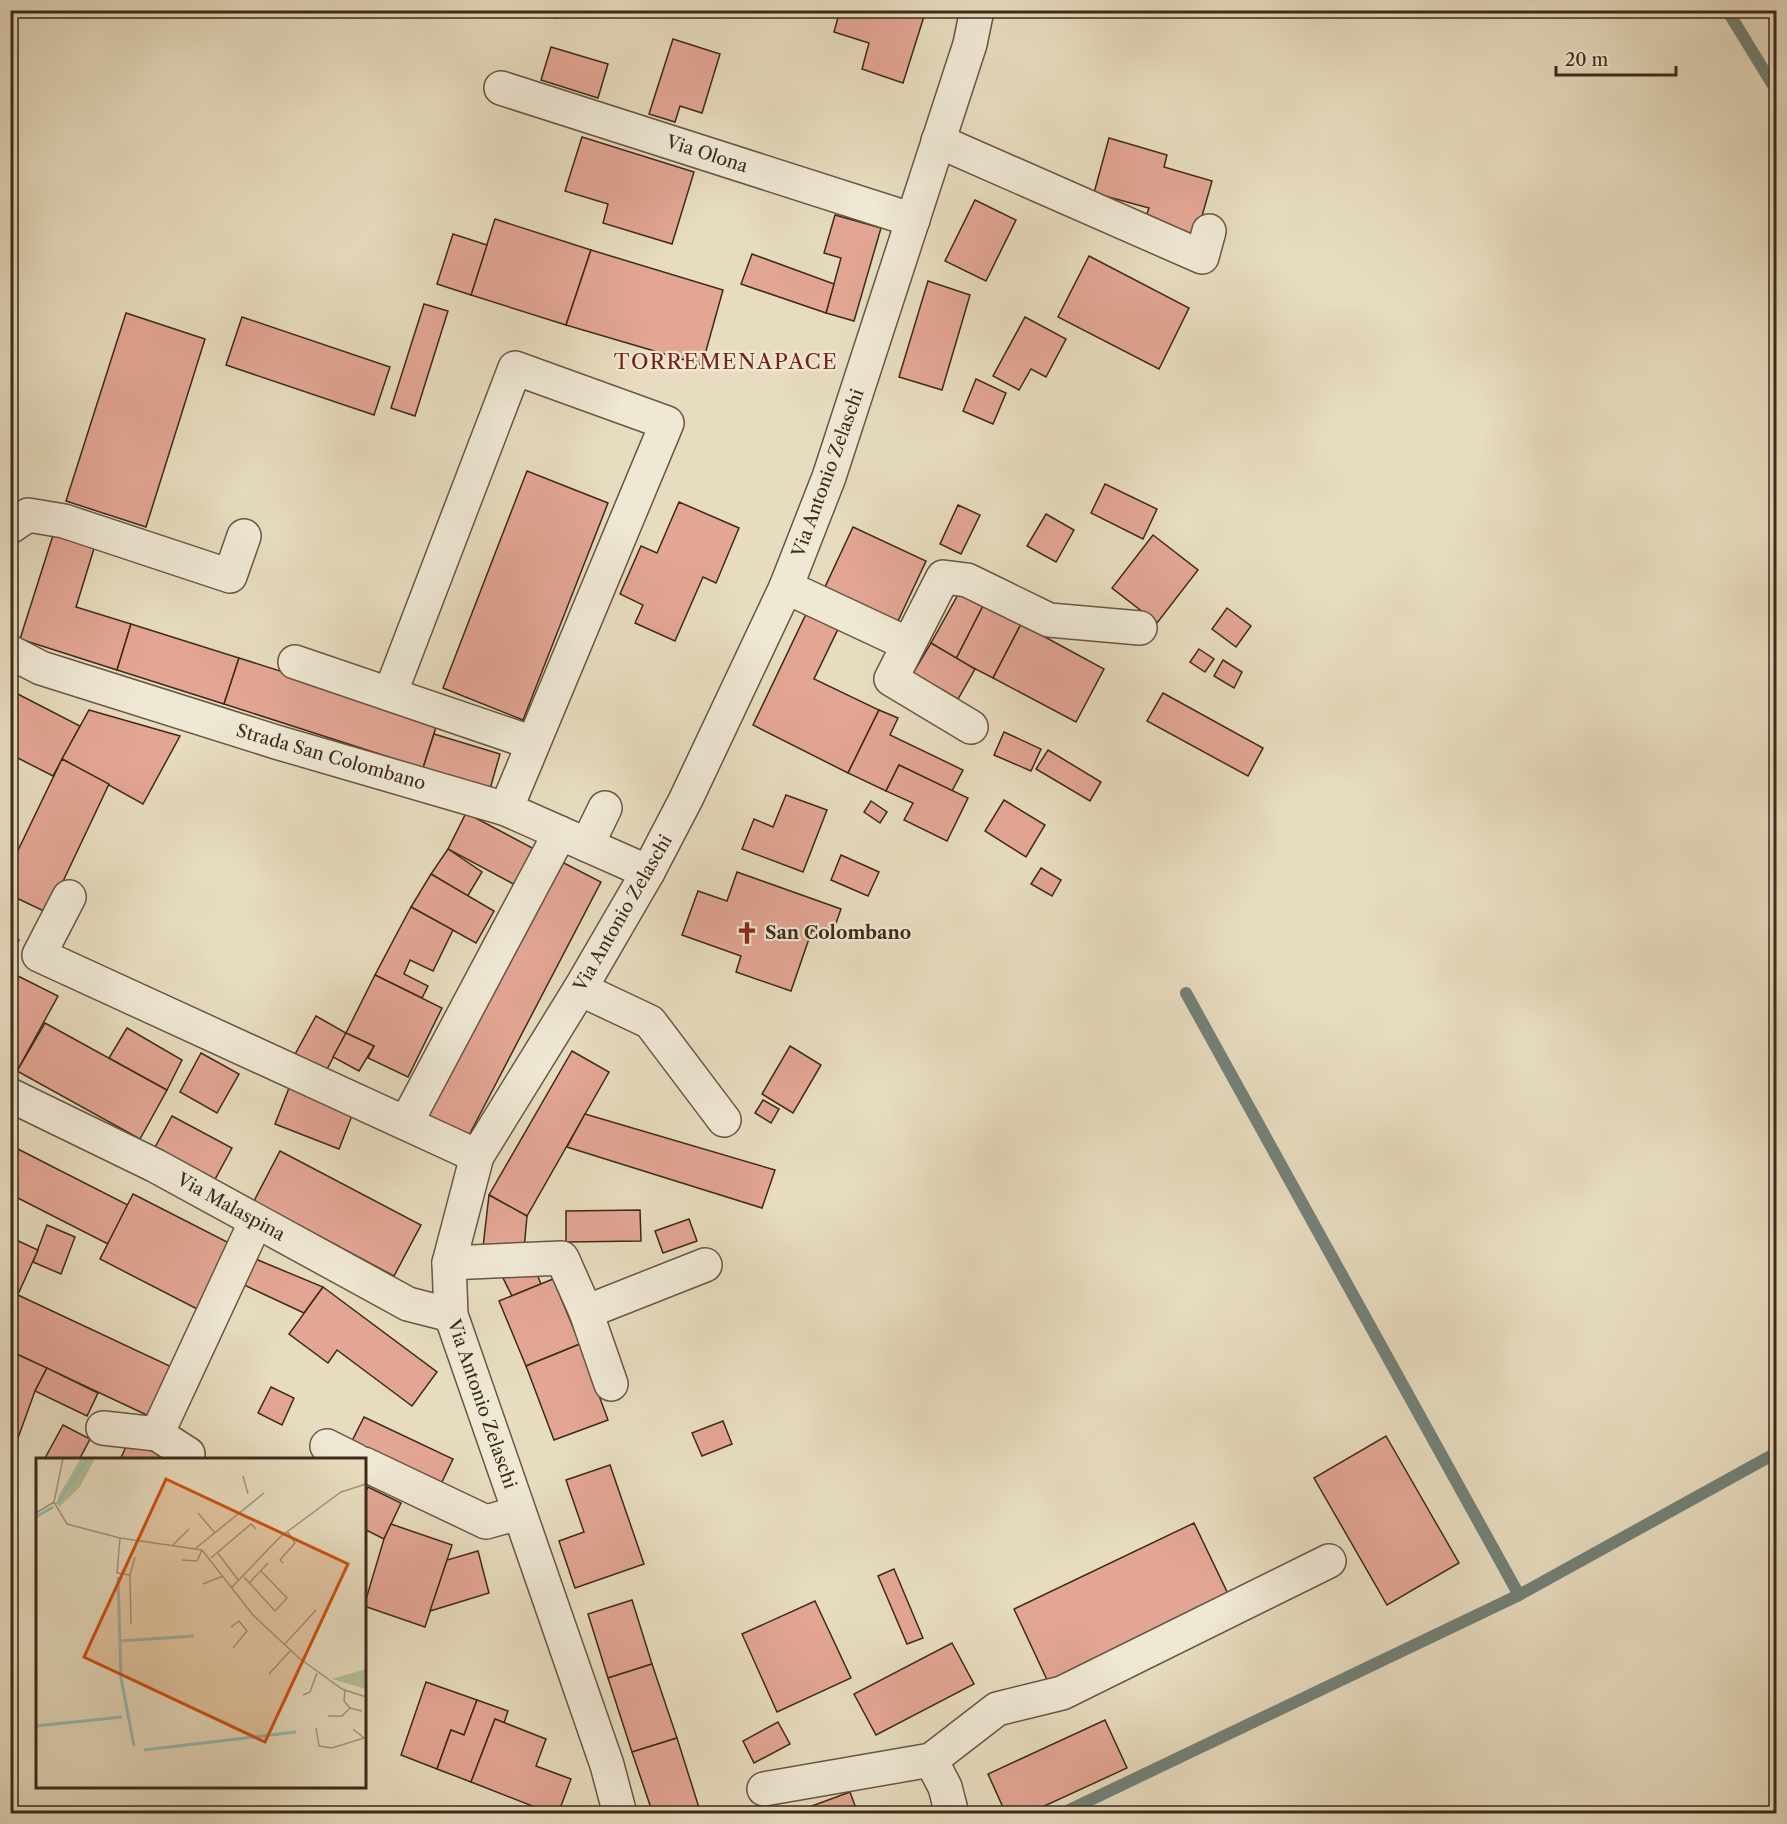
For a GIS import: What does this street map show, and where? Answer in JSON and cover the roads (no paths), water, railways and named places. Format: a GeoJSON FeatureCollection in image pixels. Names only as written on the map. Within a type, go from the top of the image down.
{"type":"FeatureCollection","features":[{"type":"Feature","properties":{"kind":"street","name":"Via Antonio Zelaschi"},"geometry":{"type":"LineString","coordinates":[[620,1814],[607,1765],[452,1315],[449,1263],[477,1156],[580,989],[648,872],[686,799],[786,587],[829,477],[970,44],[978,10]]}},
{"type":"Feature","properties":{"kind":"street","name":"Via Olona"},"geometry":{"type":"LineString","coordinates":[[501,88],[913,220]]}},
{"type":"Feature","properties":{"kind":"street"},"geometry":{"type":"LineString","coordinates":[[938,141],[1202,257],[1209,231]]}},
{"type":"Feature","properties":{"kind":"street"},"geometry":{"type":"LineString","coordinates":[[390,694],[515,368],[667,423],[506,809]]}},
{"type":"Feature","properties":{"kind":"street"},"geometry":{"type":"LineString","coordinates":[[10,527],[28,516],[64,521],[230,576],[243,536]]}},
{"type":"Feature","properties":{"kind":"street"},"geometry":{"type":"LineString","coordinates":[[971,727],[891,679],[943,577],[967,580],[1048,620],[1140,628]]}},
{"type":"Feature","properties":{"kind":"street"},"geometry":{"type":"LineString","coordinates":[[786,587],[908,644]]}},
{"type":"Feature","properties":{"kind":"street","name":"Strada San Colombano"},"geometry":{"type":"LineString","coordinates":[[10,652],[53,672],[276,742],[506,809],[648,872]]}},
{"type":"Feature","properties":{"kind":"street"},"geometry":{"type":"LineString","coordinates":[[295,662],[533,743]]}},
{"type":"Feature","properties":{"kind":"street"},"geometry":{"type":"LineString","coordinates":[[405,1124],[573,839],[605,808]]}},
{"type":"Feature","properties":{"kind":"street"},"geometry":{"type":"LineString","coordinates":[[69,897],[39,955],[477,1156]]}},
{"type":"Feature","properties":{"kind":"street"},"geometry":{"type":"LineString","coordinates":[[580,989],[650,1022],[724,1120]]}},
{"type":"Feature","properties":{"kind":"street","name":"Via Malaspina"},"geometry":{"type":"LineString","coordinates":[[10,1095],[156,1166],[408,1304],[452,1315]]}},
{"type":"Feature","properties":{"kind":"street"},"geometry":{"type":"LineString","coordinates":[[157,1434],[256,1221]]}},
{"type":"Feature","properties":{"kind":"street"},"geometry":{"type":"LineString","coordinates":[[449,1263],[562,1258],[586,1312],[611,1384]]}},
{"type":"Feature","properties":{"kind":"street"},"geometry":{"type":"LineString","coordinates":[[586,1312],[705,1265]]}},
{"type":"Feature","properties":{"kind":"street"},"geometry":{"type":"LineString","coordinates":[[103,1428],[157,1434],[188,1454],[187,1458]]}},
{"type":"Feature","properties":{"kind":"street"},"geometry":{"type":"LineString","coordinates":[[366,1465],[486,1522],[519,1513]]}},
{"type":"Feature","properties":{"kind":"street"},"geometry":{"type":"LineString","coordinates":[[764,1789],[931,1760],[997,1709],[1062,1693],[1329,1561]]}},
{"type":"Feature","properties":{"kind":"street"},"geometry":{"type":"LineString","coordinates":[[931,1760],[945,1787],[952,1814]]}},
{"type":"Feature","properties":{"kind":"waterway"},"geometry":{"type":"LineString","coordinates":[[1727,10],[1776,90]]}},
{"type":"Feature","properties":{"kind":"waterway"},"geometry":{"type":"LineString","coordinates":[[1186,993],[1519,1595]]}},
{"type":"Feature","properties":{"kind":"waterway"},"geometry":{"type":"LineString","coordinates":[[1061,1814],[1519,1595],[1776,1453]]}},
{"type":"Feature","properties":{"kind":"place","name":"San Colombano"},"geometry":{"type":"Point","coordinates":[747,933]}},
{"type":"Feature","properties":{"kind":"district","name":"TORREMENAPACE"},"geometry":{"type":"Point","coordinates":[726,361]}}]}
